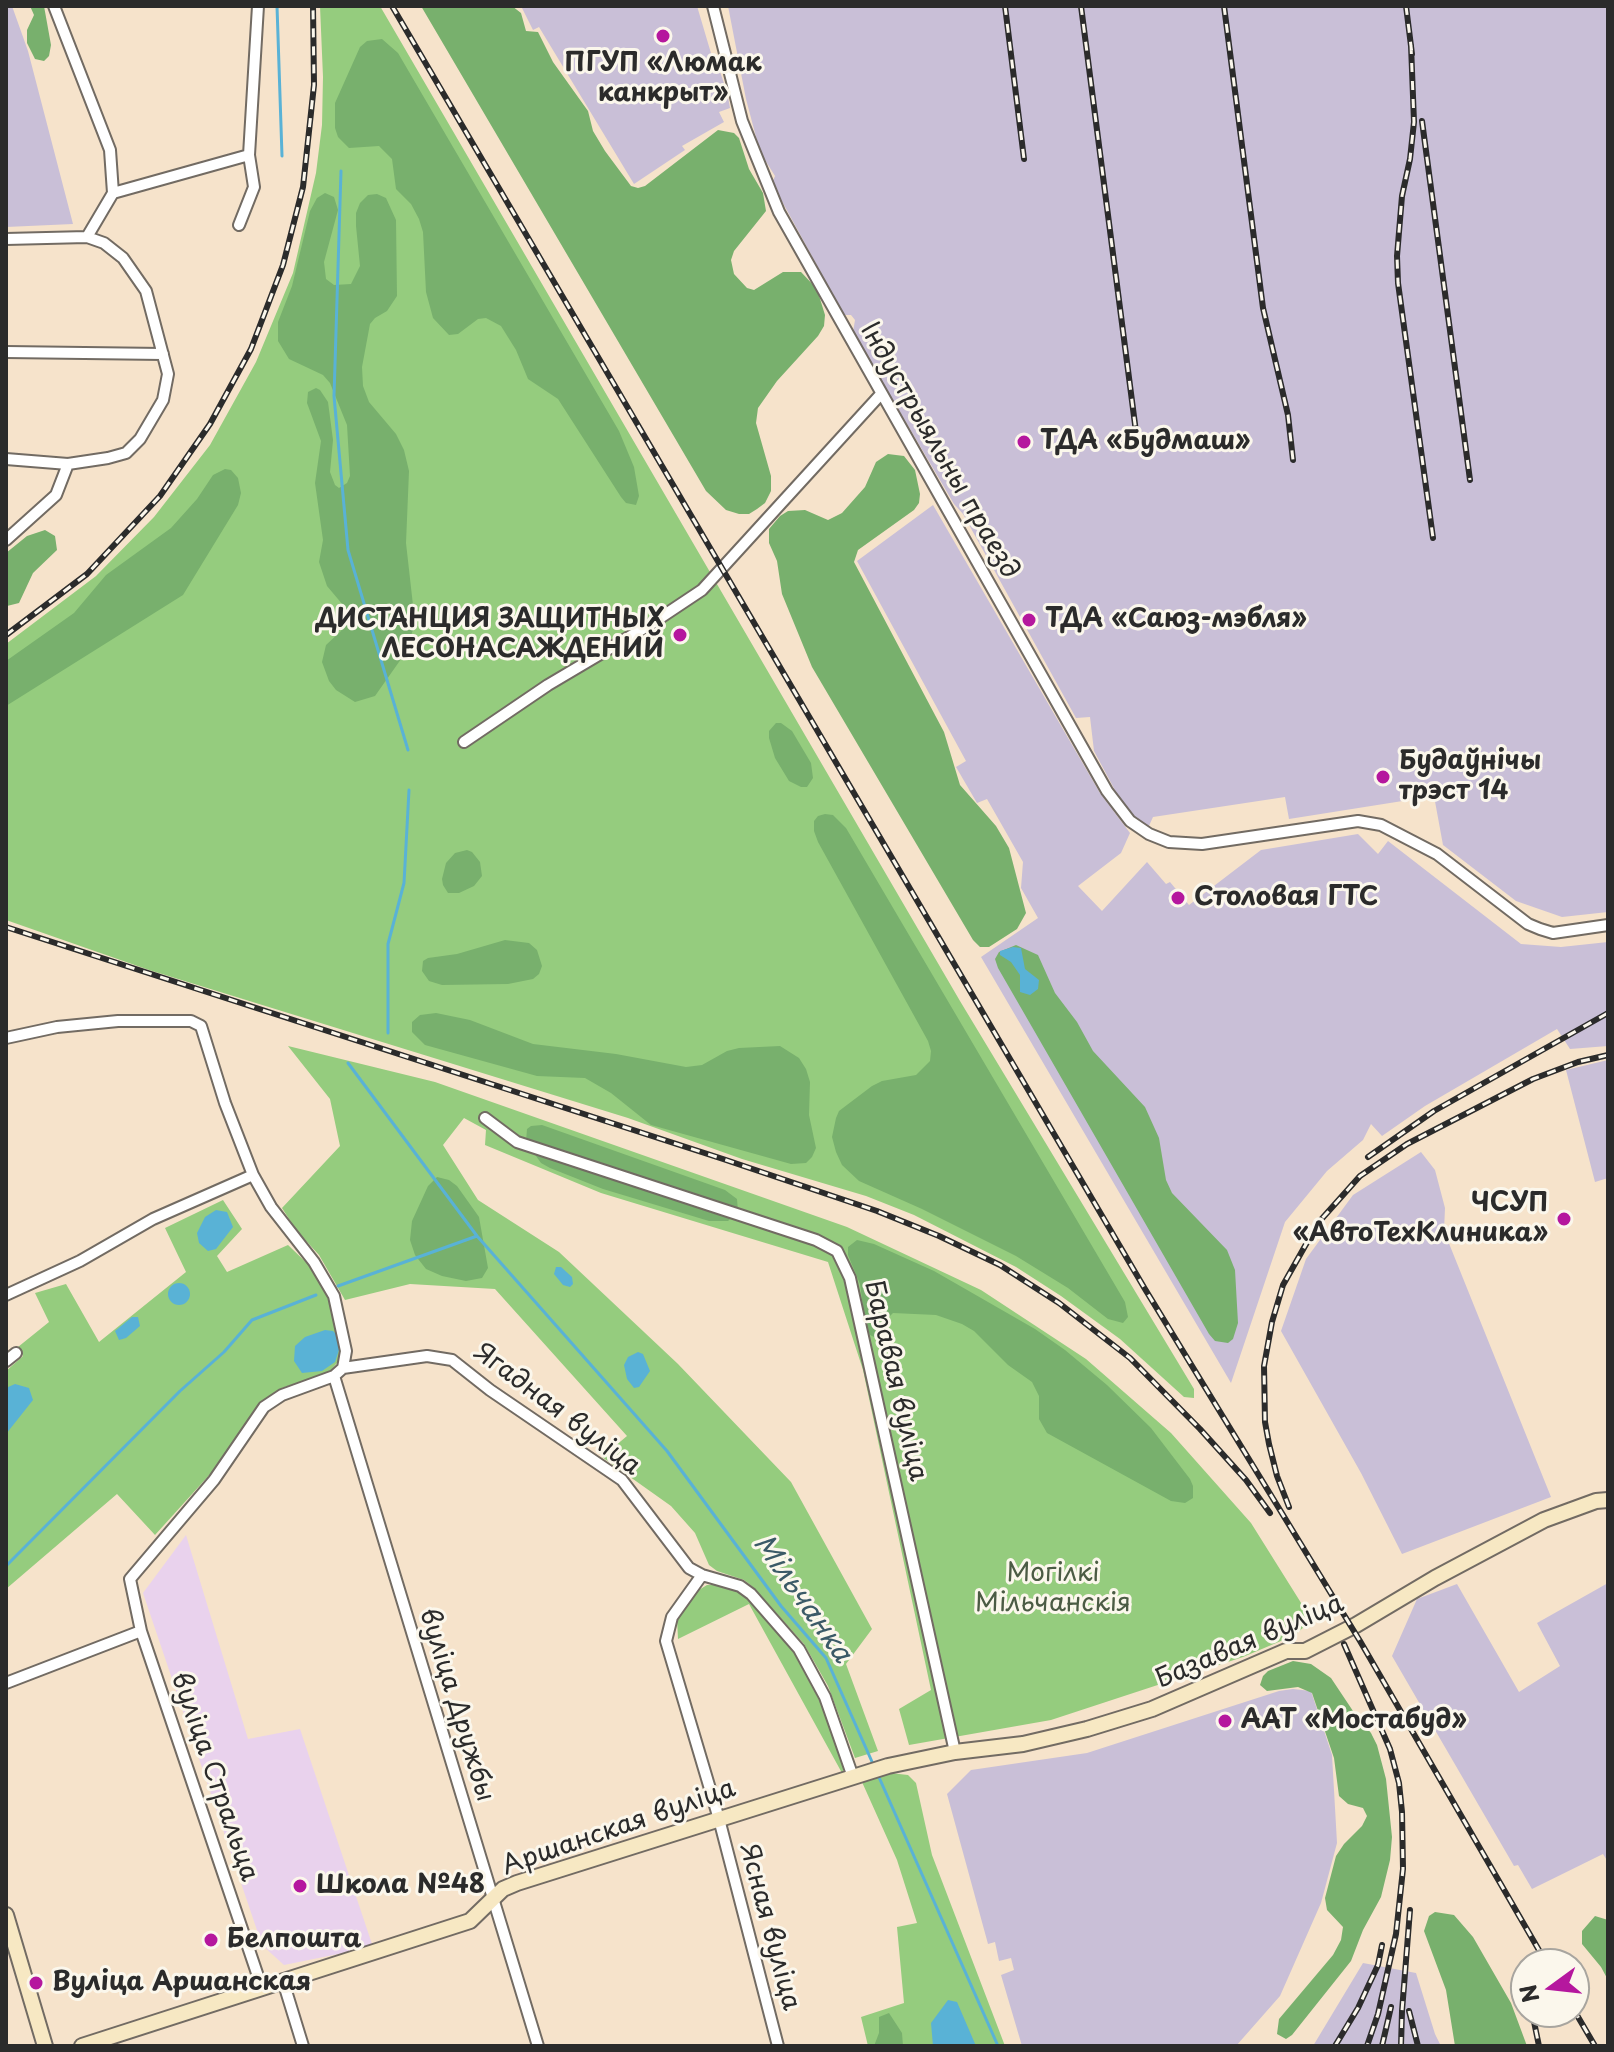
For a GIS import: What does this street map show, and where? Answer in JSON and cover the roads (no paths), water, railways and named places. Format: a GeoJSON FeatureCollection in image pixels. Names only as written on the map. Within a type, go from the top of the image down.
{"type":"FeatureCollection","features":[{"type":"Feature","properties":{"kind":"street"},"geometry":{"type":"LineString","coordinates":[[54,6],[110,150],[113,193],[87,237]]}},
{"type":"Feature","properties":{"kind":"street"},"geometry":{"type":"LineString","coordinates":[[239,225],[254,187],[249,155],[258,6]]}},
{"type":"Feature","properties":{"kind":"street","name":"Індустрыяльны праезд"},"geometry":{"type":"LineString","coordinates":[[713,6],[742,121],[768,190],[1116,806],[1139,828],[1169,842],[1202,844],[1358,821],[1381,825],[1437,854],[1528,924],[1553,933],[1608,925]]}},
{"type":"Feature","properties":{"kind":"street"},"geometry":{"type":"LineString","coordinates":[[113,193],[249,155]]}},
{"type":"Feature","properties":{"kind":"street"},"geometry":{"type":"LineString","coordinates":[[6,239],[87,237],[104,243],[123,258],[146,291],[168,374],[163,400],[140,439],[126,453],[68,464],[6,459]]}},
{"type":"Feature","properties":{"kind":"street"},"geometry":{"type":"LineString","coordinates":[[6,352],[163,354]]}},
{"type":"Feature","properties":{"kind":"street"},"geometry":{"type":"LineString","coordinates":[[464,742],[548,685],[702,590],[881,394]]}},
{"type":"Feature","properties":{"kind":"street"},"geometry":{"type":"LineString","coordinates":[[6,540],[56,495],[68,464]]}},
{"type":"Feature","properties":{"kind":"street","name":"вуліца Дружбы"},"geometry":{"type":"LineString","coordinates":[[6,1038],[57,1027],[118,1021],[191,1021],[201,1026],[225,1103],[253,1175],[271,1207],[314,1262],[334,1296],[346,1359],[338,1372],[492,1902],[538,2046]]}},
{"type":"Feature","properties":{"kind":"street","name":"Баравая вуліца"},"geometry":{"type":"LineString","coordinates":[[485,1118],[517,1142],[816,1240],[837,1251],[850,1278],[955,1752]]}},
{"type":"Feature","properties":{"kind":"street"},"geometry":{"type":"LineString","coordinates":[[6,1295],[80,1261],[153,1219],[253,1175]]}},
{"type":"Feature","properties":{"kind":"street"},"geometry":{"type":"LineString","coordinates":[[6,1361],[16,1353]]}},
{"type":"Feature","properties":{"kind":"street","name":"Ягадная вуліца"},"geometry":{"type":"LineString","coordinates":[[130,1579],[214,1480],[264,1407],[282,1395],[338,1372],[427,1356],[452,1360],[490,1390],[622,1480],[684,1562],[702,1575],[740,1586],[751,1594],[799,1649],[825,1697],[856,1776]]}},
{"type":"Feature","properties":{"kind":"street","name":"Базавая вуліца"},"geometry":{"type":"LineString","coordinates":[[888,1766],[955,1752],[1023,1744],[1152,1709],[1286,1651],[1305,1651],[1544,1520],[1596,1501],[1608,1500]]}},
{"type":"Feature","properties":{"kind":"street","name":"Ясная вуліца"},"geometry":{"type":"LineString","coordinates":[[702,1575],[677,1607],[666,1641],[719,1819],[778,2046]]}},
{"type":"Feature","properties":{"kind":"street","name":"вуліца Стральца"},"geometry":{"type":"LineString","coordinates":[[130,1579],[141,1631],[262,1988]]}},
{"type":"Feature","properties":{"kind":"street"},"geometry":{"type":"LineString","coordinates":[[6,1683],[141,1631]]}},
{"type":"Feature","properties":{"kind":"street","name":"Аршанская вуліца"},"geometry":{"type":"LineString","coordinates":[[82,2046],[470,1921],[503,1889],[517,1883],[888,1766]]}},
{"type":"Feature","properties":{"kind":"street"},"geometry":{"type":"LineString","coordinates":[[6,1915],[45,2046]]}},
{"type":"Feature","properties":{"kind":"street"},"geometry":{"type":"LineString","coordinates":[[283,1981],[303,2046]]}},
{"type":"Feature","properties":{"kind":"water"},"geometry":{"type":"Polygon","coordinates":[[[1021,948],[1025,969],[1039,980],[1038,989],[1030,995],[1020,992],[1020,975],[1011,962],[1000,955],[1000,951],[1021,948]]]}},
{"type":"Feature","properties":{"kind":"water"},"geometry":{"type":"Polygon","coordinates":[[[216,1210],[227,1212],[233,1227],[216,1249],[208,1251],[199,1243],[197,1233],[205,1217],[216,1210]]]}},
{"type":"Feature","properties":{"kind":"water"},"geometry":{"type":"Polygon","coordinates":[[[556,1267],[561,1267],[572,1277],[570,1287],[563,1285],[554,1274],[556,1267]]]}},
{"type":"Feature","properties":{"kind":"water"},"geometry":{"type":"Polygon","coordinates":[[[179,1283],[187,1286],[190,1294],[187,1302],[179,1305],[171,1302],[168,1294],[171,1286],[179,1283]]]}},
{"type":"Feature","properties":{"kind":"water"},"geometry":{"type":"Polygon","coordinates":[[[132,1317],[138,1317],[140,1326],[119,1340],[115,1331],[132,1317]]]}},
{"type":"Feature","properties":{"kind":"water"},"geometry":{"type":"Polygon","coordinates":[[[325,1330],[333,1331],[338,1336],[339,1350],[335,1362],[322,1371],[302,1373],[294,1361],[295,1346],[305,1337],[325,1330]]]}},
{"type":"Feature","properties":{"kind":"water"},"geometry":{"type":"Polygon","coordinates":[[[638,1352],[643,1354],[650,1371],[639,1387],[634,1388],[627,1379],[624,1365],[628,1357],[638,1352]]]}},
{"type":"Feature","properties":{"kind":"water"},"geometry":{"type":"Polygon","coordinates":[[[15,1384],[29,1388],[33,1400],[6,1434],[6,1388],[15,1384]]]}},
{"type":"Feature","properties":{"kind":"water"},"geometry":{"type":"Polygon","coordinates":[[[948,2000],[957,2002],[976,2046],[933,2046],[931,2023],[948,2000]]]}},
{"type":"Feature","properties":{"kind":"waterway"},"geometry":{"type":"LineString","coordinates":[[277,6],[282,156]]}},
{"type":"Feature","properties":{"kind":"waterway"},"geometry":{"type":"LineString","coordinates":[[341,171],[334,396],[348,550],[408,750]]}},
{"type":"Feature","properties":{"kind":"waterway"},"geometry":{"type":"LineString","coordinates":[[388,1033],[388,944],[404,883],[409,790]]}},
{"type":"Feature","properties":{"kind":"waterway","name":"Мільчанка"},"geometry":{"type":"LineString","coordinates":[[348,1063],[477,1236],[667,1451],[781,1606],[826,1658],[873,1764]]}},
{"type":"Feature","properties":{"kind":"waterway"},"geometry":{"type":"LineString","coordinates":[[338,1286],[477,1236]]}},
{"type":"Feature","properties":{"kind":"waterway"},"geometry":{"type":"LineString","coordinates":[[6,1566],[180,1391],[224,1352],[252,1320],[316,1295]]}},
{"type":"Feature","properties":{"kind":"waterway","name":"Мільчанка"},"geometry":{"type":"LineString","coordinates":[[878,1775],[998,2046]]}},
{"type":"Feature","properties":{"kind":"railway"},"geometry":{"type":"LineString","coordinates":[[6,635],[87,574],[160,496],[210,424],[251,349],[283,265],[303,187],[314,85],[313,6]]}},
{"type":"Feature","properties":{"kind":"railway"},"geometry":{"type":"LineString","coordinates":[[392,6],[1145,1289],[1360,1641],[1538,1948]]}},
{"type":"Feature","properties":{"kind":"railway"},"geometry":{"type":"LineString","coordinates":[[1005,6],[1024,159]]}},
{"type":"Feature","properties":{"kind":"railway"},"geometry":{"type":"LineString","coordinates":[[1081,6],[1136,432]]}},
{"type":"Feature","properties":{"kind":"railway"},"geometry":{"type":"LineString","coordinates":[[1224,6],[1263,308],[1288,415],[1293,460]]}},
{"type":"Feature","properties":{"kind":"railway"},"geometry":{"type":"LineString","coordinates":[[1406,6],[1412,54]]}},
{"type":"Feature","properties":{"kind":"railway"},"geometry":{"type":"LineString","coordinates":[[1411,45],[1414,122],[1402,196],[1398,283],[1433,538]]}},
{"type":"Feature","properties":{"kind":"railway"},"geometry":{"type":"LineString","coordinates":[[1422,121],[1470,480]]}},
{"type":"Feature","properties":{"kind":"railway"},"geometry":{"type":"LineString","coordinates":[[6,927],[723,1159],[877,1211],[939,1236],[1000,1265],[1059,1303],[1130,1358],[1200,1429],[1246,1480],[1270,1513]]}},
{"type":"Feature","properties":{"kind":"railway"},"geometry":{"type":"LineString","coordinates":[[1368,1157],[1434,1111],[1608,1013]]}},
{"type":"Feature","properties":{"kind":"railway"},"geometry":{"type":"LineString","coordinates":[[1289,1507],[1277,1476],[1265,1422],[1264,1366],[1283,1285],[1318,1223],[1360,1176],[1407,1144],[1533,1079],[1578,1062],[1608,1055]]}},
{"type":"Feature","properties":{"kind":"railway"},"geometry":{"type":"LineString","coordinates":[[1344,1644],[1390,1749],[1399,1783],[1402,1812],[1403,1869],[1396,1934],[1378,2014],[1367,2046]]}},
{"type":"Feature","properties":{"kind":"railway"},"geometry":{"type":"LineString","coordinates":[[1401,2046],[1410,1910]]}},
{"type":"Feature","properties":{"kind":"railway"},"geometry":{"type":"LineString","coordinates":[[1335,2046],[1358,2008],[1378,1965],[1382,1945]]}},
{"type":"Feature","properties":{"kind":"railway"},"geometry":{"type":"LineString","coordinates":[[1382,2046],[1391,2007]]}},
{"type":"Feature","properties":{"kind":"railway"},"geometry":{"type":"LineString","coordinates":[[1409,2011],[1418,2046]]}},
{"type":"Feature","properties":{"kind":"railway"},"geometry":{"type":"LineString","coordinates":[[1535,2028],[1539,2046]]}},
{"type":"Feature","properties":{"kind":"railway"},"geometry":{"type":"LineString","coordinates":[[1584,2028],[1595,2046]]}},
{"type":"Feature","properties":{"kind":"place","name":"ПГУП «Люмак канкрыт»"},"geometry":{"type":"Point","coordinates":[663,36]}},
{"type":"Feature","properties":{"kind":"place","name":"ТДА «Будмаш»"},"geometry":{"type":"Point","coordinates":[1024,442]}},
{"type":"Feature","properties":{"kind":"place","name":"ТДА «Саюз-мэбля»"},"geometry":{"type":"Point","coordinates":[1029,620]}},
{"type":"Feature","properties":{"kind":"place","name":"ДИСТАНЦИЯ ЗАЩИТНЫХ ЛЕСОНАСАЖДЕНИЙ"},"geometry":{"type":"Point","coordinates":[680,635]}},
{"type":"Feature","properties":{"kind":"place","name":"Будаўнічы трэст 14"},"geometry":{"type":"Point","coordinates":[1383,777]}},
{"type":"Feature","properties":{"kind":"place","name":"Столовая ГТС"},"geometry":{"type":"Point","coordinates":[1178,898]}},
{"type":"Feature","properties":{"kind":"place","name":"ЧСУП «АвтоТехКлиника»"},"geometry":{"type":"Point","coordinates":[1564,1219]}},
{"type":"Feature","properties":{"kind":"place","name":"ААТ «Мостабуд»"},"geometry":{"type":"Point","coordinates":[1225,1721]}},
{"type":"Feature","properties":{"kind":"place","name":"Школа №48"},"geometry":{"type":"Point","coordinates":[300,1886]}},
{"type":"Feature","properties":{"kind":"place","name":"Белпошта"},"geometry":{"type":"Point","coordinates":[211,1940]}},
{"type":"Feature","properties":{"kind":"place","name":"Вуліца Аршанская"},"geometry":{"type":"Point","coordinates":[36,1983]}},
{"type":"Feature","properties":{"kind":"park label","name":"Могілкі Мільчанскія"},"geometry":{"type":"Point","coordinates":[1053,1589]}}]}
